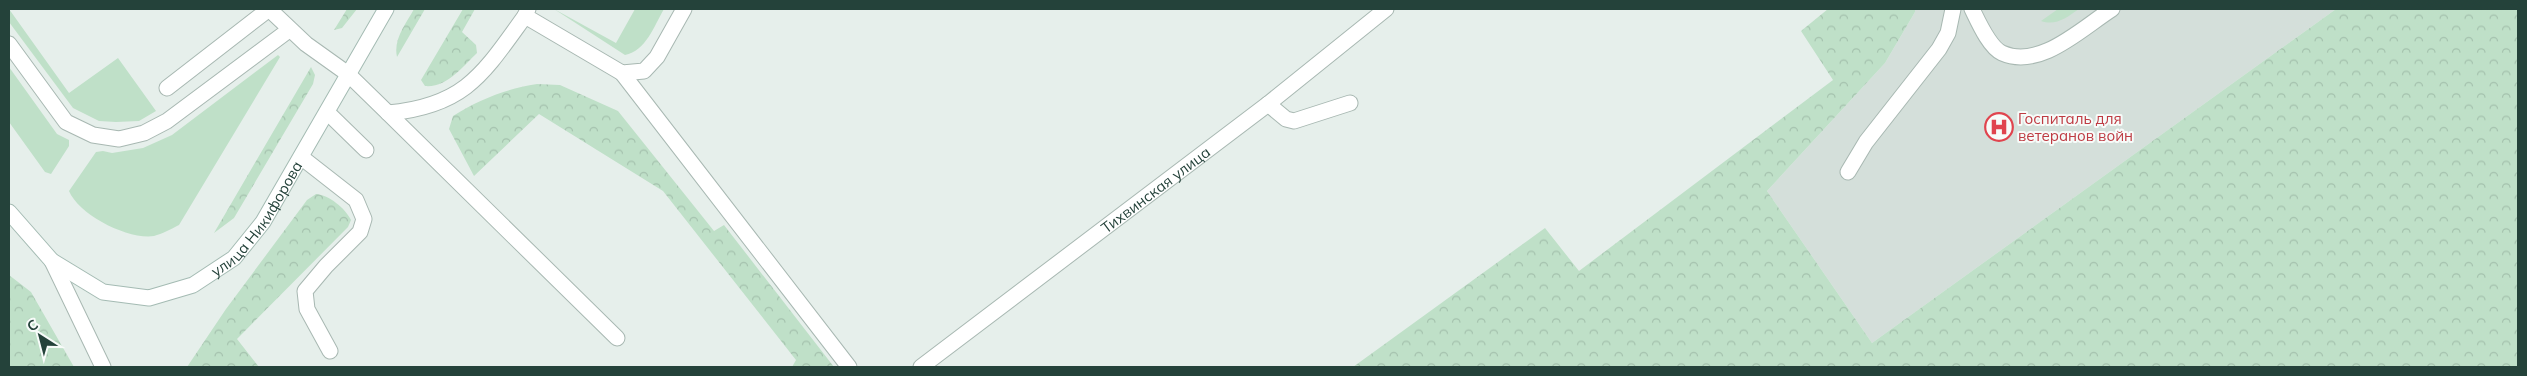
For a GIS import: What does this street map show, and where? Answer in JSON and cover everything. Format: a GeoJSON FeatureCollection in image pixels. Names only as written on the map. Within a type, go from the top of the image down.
{"type":"FeatureCollection","features":[{"type":"Feature","properties":{"kind":"main road"},"geometry":{"type":"LineString","coordinates":[[166,88],[269,9],[289,30],[348,74],[618,338]]}},
{"type":"Feature","properties":{"kind":"main road","name":"улица Никифорова"},"geometry":{"type":"LineString","coordinates":[[52,261],[104,292],[149,298],[194,285],[234,258],[263,222],[386,9]]}},
{"type":"Feature","properties":{"kind":"main road"},"geometry":{"type":"LineString","coordinates":[[622,74],[644,71],[657,57],[684,9]]}},
{"type":"Feature","properties":{"kind":"main road","name":"Тихвинская улица"},"geometry":{"type":"LineString","coordinates":[[921,367],[1268,104],[1386,9]]}},
{"type":"Feature","properties":{"kind":"main road"},"geometry":{"type":"LineString","coordinates":[[1848,172],[1866,142],[1940,49],[1948,33],[1953,9]]}},
{"type":"Feature","properties":{"kind":"main road"},"geometry":{"type":"LineString","coordinates":[[1972,9],[1983,32],[2001,52],[2024,57],[2048,50],[2112,9]]}},
{"type":"Feature","properties":{"kind":"main road"},"geometry":{"type":"LineString","coordinates":[[388,113],[416,111],[440,103],[464,90],[494,59],[527,12],[622,74],[849,367]]}},
{"type":"Feature","properties":{"kind":"main road"},"geometry":{"type":"LineString","coordinates":[[9,44],[66,122],[93,135],[119,139],[144,133],[167,121],[289,30]]}},
{"type":"Feature","properties":{"kind":"main road"},"geometry":{"type":"LineString","coordinates":[[1268,104],[1286,119],[1294,121],[1350,103]]}},
{"type":"Feature","properties":{"kind":"main road"},"geometry":{"type":"LineString","coordinates":[[327,112],[366,150]]}},
{"type":"Feature","properties":{"kind":"main road"},"geometry":{"type":"LineString","coordinates":[[301,157],[356,200],[364,219],[360,232],[326,266],[305,292],[307,309],[330,351]]}},
{"type":"Feature","properties":{"kind":"main road"},"geometry":{"type":"LineString","coordinates":[[9,212],[52,261],[103,367]]}},
{"type":"Feature","properties":{"kind":"shaded area","name":"Госпиталь для ветеранов войн"},"geometry":{"type":"Polygon","coordinates":[[[1915,9],[2336,9],[1872,343],[1767,191],[1885,63],[1915,9]]]}},
{"type":"Feature","properties":{"kind":"green space"},"geometry":{"type":"Polygon","coordinates":[[[9,9],[69,93],[118,58],[156,111],[139,121],[116,122],[99,121],[73,108],[9,22],[9,9]]]}},
{"type":"Feature","properties":{"kind":"green space"},"geometry":{"type":"Polygon","coordinates":[[[347,9],[357,9],[342,28],[334,30],[347,9]]]}},
{"type":"Feature","properties":{"kind":"green space"},"geometry":{"type":"Polygon","coordinates":[[[414,9],[425,9],[397,57],[396,50],[399,38],[414,9]]]}},
{"type":"Feature","properties":{"kind":"green space"},"geometry":{"type":"Polygon","coordinates":[[[463,9],[475,9],[462,32],[476,45],[477,53],[447,80],[433,86],[425,86],[421,80],[463,9]]]}},
{"type":"Feature","properties":{"kind":"green space"},"geometry":{"type":"Polygon","coordinates":[[[554,9],[616,43],[635,9],[664,9],[649,37],[639,49],[625,55],[554,9]]]}},
{"type":"Feature","properties":{"kind":"green space"},"geometry":{"type":"Polygon","coordinates":[[[1828,9],[1915,9],[1885,63],[1767,191],[1872,343],[2336,9],[2518,9],[2518,367],[1353,367],[1545,228],[1579,271],[1833,80],[1801,31],[1828,9]]]}},
{"type":"Feature","properties":{"kind":"green space"},"geometry":{"type":"Polygon","coordinates":[[[2058,9],[2079,9],[2056,22],[2041,21],[2058,9]]]}},
{"type":"Feature","properties":{"kind":"green space"},"geometry":{"type":"Polygon","coordinates":[[[278,55],[280,57],[179,225],[154,236],[131,234],[118,230],[93,217],[74,200],[69,191],[96,152],[112,153],[143,148],[172,135],[278,55]]]}},
{"type":"Feature","properties":{"kind":"green space"},"geometry":{"type":"Polygon","coordinates":[[[9,67],[57,134],[69,140],[69,146],[51,174],[45,172],[9,122],[9,67]]]}},
{"type":"Feature","properties":{"kind":"green space"},"geometry":{"type":"Polygon","coordinates":[[[311,67],[315,75],[313,84],[234,218],[214,233],[311,67]]]}},
{"type":"Feature","properties":{"kind":"green space"},"geometry":{"type":"Polygon","coordinates":[[[537,84],[560,85],[618,111],[714,231],[724,225],[834,367],[792,367],[796,360],[663,191],[539,114],[474,176],[449,129],[453,116],[494,96],[537,84]]]}},
{"type":"Feature","properties":{"kind":"green space"},"geometry":{"type":"Polygon","coordinates":[[[316,194],[336,203],[351,220],[348,227],[237,339],[259,367],[187,367],[226,309],[307,200],[316,194]]]}},
{"type":"Feature","properties":{"kind":"green space"},"geometry":{"type":"Polygon","coordinates":[[[9,275],[31,292],[74,367],[9,367],[9,275]]]}},
{"type":"Feature","properties":{"kind":"place","name":"Госпиталь для ветеранов войн"},"geometry":{"type":"Point","coordinates":[1999,127]}}]}
